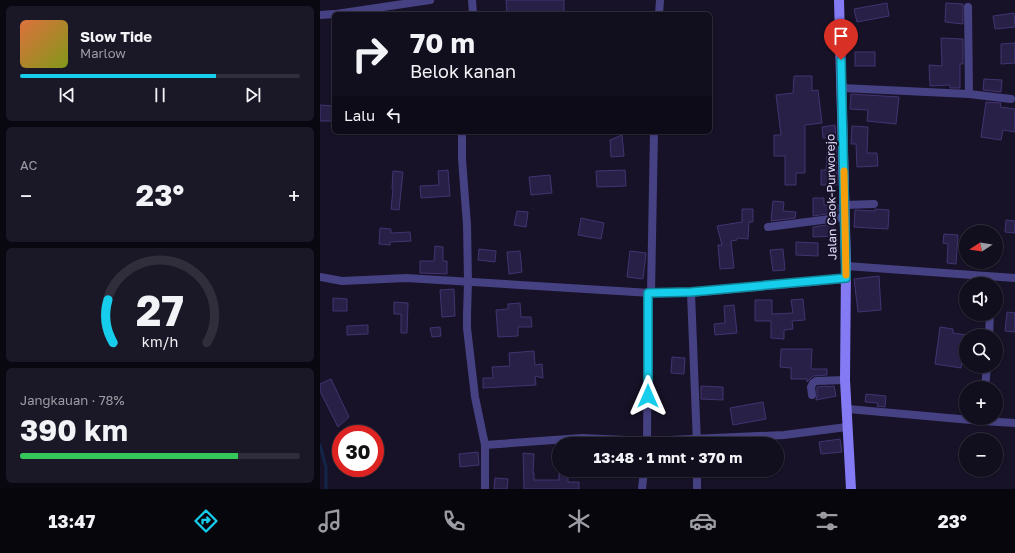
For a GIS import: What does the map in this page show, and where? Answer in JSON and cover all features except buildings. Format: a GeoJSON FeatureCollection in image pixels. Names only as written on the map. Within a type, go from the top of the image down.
{"type":"FeatureCollection","features":[{"type":"Feature","properties":{"kind":"street"},"geometry":{"type":"LineString","coordinates":[[349,12],[430,0]]}},
{"type":"Feature","properties":{"kind":"street"},"geometry":{"type":"LineString","coordinates":[[472,0],[473,12]]}},
{"type":"Feature","properties":{"kind":"street"},"geometry":{"type":"LineString","coordinates":[[659,12],[660,0]]}},
{"type":"Feature","properties":{"kind":"street","name":"Jalan Caok-Purworejo"},"geometry":{"type":"LineString","coordinates":[[839,0],[845,205],[847,427],[851,489]]}},
{"type":"Feature","properties":{"kind":"street"},"geometry":{"type":"LineString","coordinates":[[968,7],[969,94]]}},
{"type":"Feature","properties":{"kind":"street"},"geometry":{"type":"LineString","coordinates":[[320,16],[332,14]]}},
{"type":"Feature","properties":{"kind":"street"},"geometry":{"type":"LineString","coordinates":[[842,88],[969,94],[1012,99]]}},
{"type":"Feature","properties":{"kind":"street"},"geometry":{"type":"LineString","coordinates":[[462,134],[462,159],[467,225],[467,314],[471,368],[475,397],[485,445],[485,489]]}},
{"type":"Feature","properties":{"kind":"street"},"geometry":{"type":"LineString","coordinates":[[647,437],[649,293],[654,134]]}},
{"type":"Feature","properties":{"kind":"street"},"geometry":{"type":"LineString","coordinates":[[845,205],[874,204]]}},
{"type":"Feature","properties":{"kind":"street"},"geometry":{"type":"LineString","coordinates":[[768,227],[845,217]]}},
{"type":"Feature","properties":{"kind":"street"},"geometry":{"type":"LineString","coordinates":[[846,266],[961,277]]}},
{"type":"Feature","properties":{"kind":"street"},"geometry":{"type":"LineString","coordinates":[[320,277],[342,281],[406,278],[649,293],[691,292],[846,278]]}},
{"type":"Feature","properties":{"kind":"street"},"geometry":{"type":"LineString","coordinates":[[1003,279],[1015,278]]}},
{"type":"Feature","properties":{"kind":"street"},"geometry":{"type":"LineString","coordinates":[[691,292],[697,437]]}},
{"type":"Feature","properties":{"kind":"street"},"geometry":{"type":"LineString","coordinates":[[812,395],[811,387],[816,381],[846,380]]}},
{"type":"Feature","properties":{"kind":"street"},"geometry":{"type":"LineString","coordinates":[[848,409],[959,417]]}},
{"type":"Feature","properties":{"kind":"street"},"geometry":{"type":"LineString","coordinates":[[1003,422],[1015,423]]}},
{"type":"Feature","properties":{"kind":"street"},"geometry":{"type":"LineString","coordinates":[[759,437],[847,427]]}},
{"type":"Feature","properties":{"kind":"street"},"geometry":{"type":"LineString","coordinates":[[485,445],[552,440]]}},
{"type":"Feature","properties":{"kind":"street"},"geometry":{"type":"LineString","coordinates":[[642,489],[643,477]]}},
{"type":"Feature","properties":{"kind":"street"},"geometry":{"type":"LineString","coordinates":[[697,477],[697,489]]}},
{"type":"Feature","properties":{"kind":"waterway"},"geometry":{"type":"LineString","coordinates":[[320,445],[326,467],[326,489]]}},
{"type":"Feature","properties":{"kind":"slow traffic"},"geometry":{"type":"LineString","coordinates":[[844,171],[846,275]]}},
{"type":"Feature","properties":{"kind":"route"},"geometry":{"type":"LineString","coordinates":[[648,396],[648,293],[691,292],[846,278],[841,60]]}}]}
